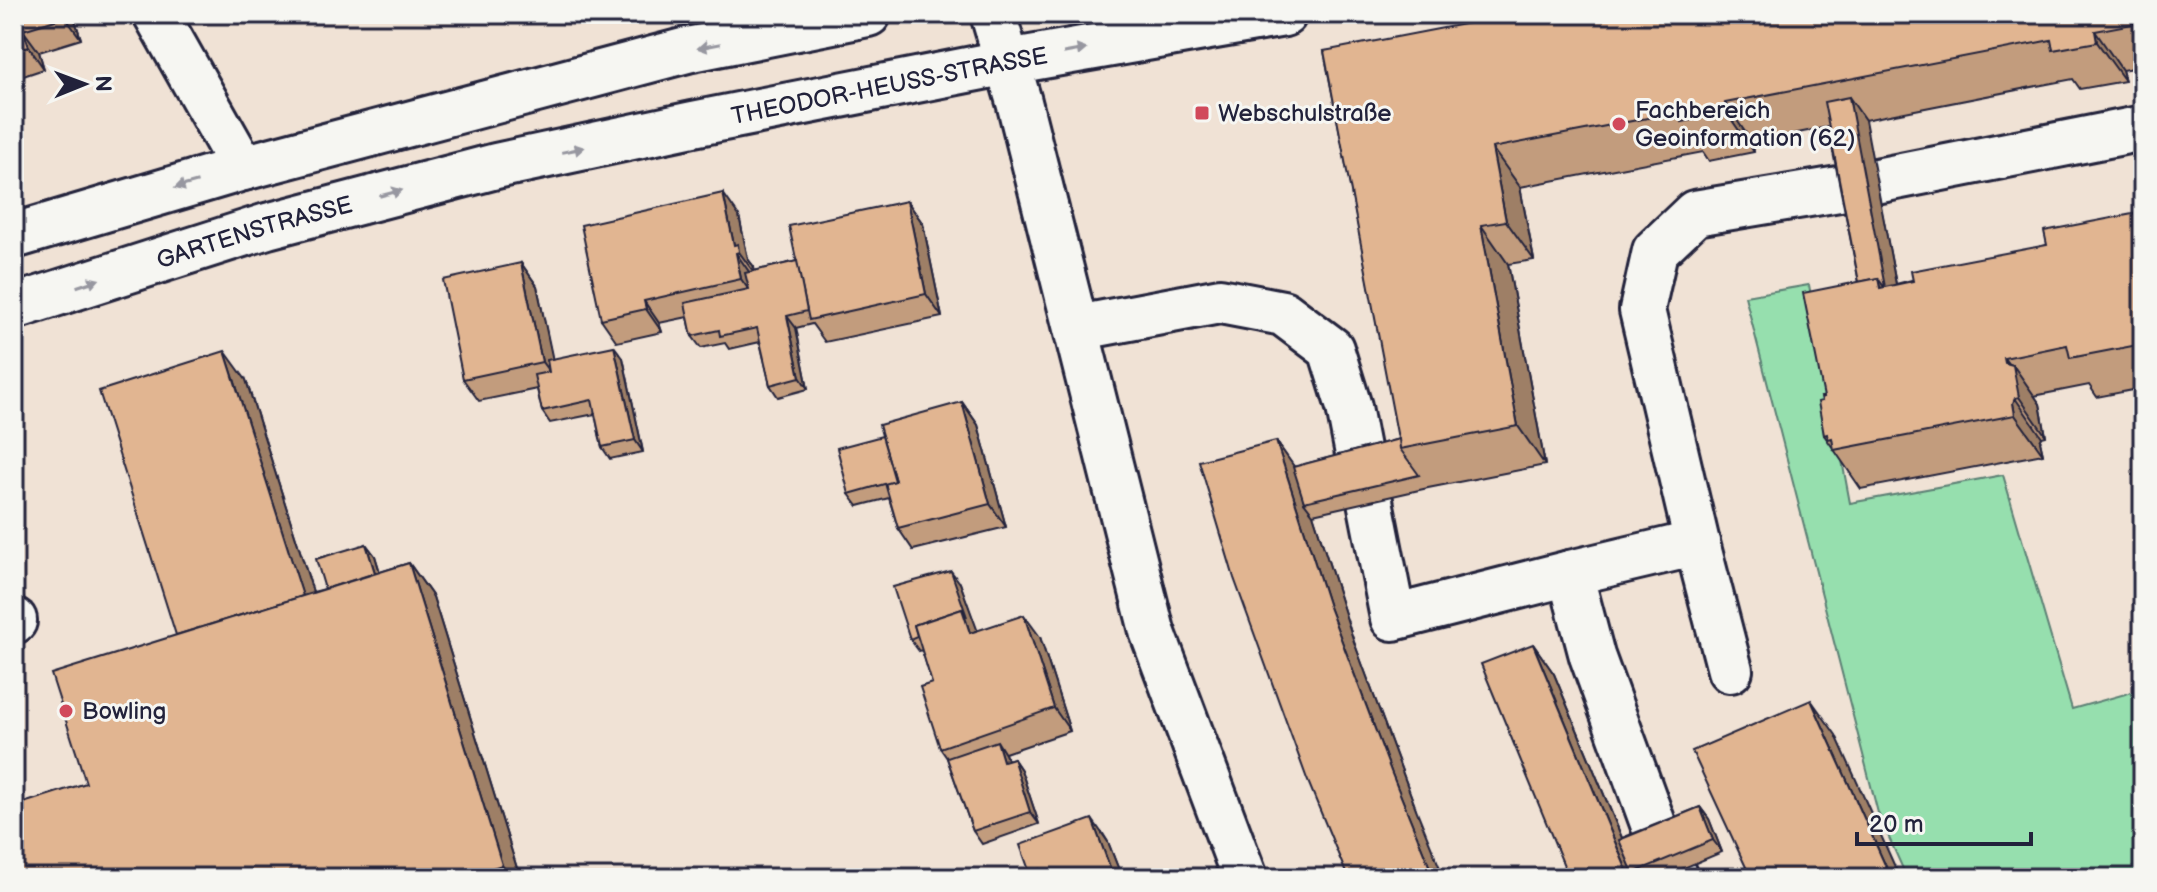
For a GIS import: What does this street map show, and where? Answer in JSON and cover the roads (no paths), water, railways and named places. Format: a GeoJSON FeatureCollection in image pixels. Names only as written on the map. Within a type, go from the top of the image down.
{"type":"FeatureCollection","features":[{"type":"Feature","properties":{"kind":"main road"},"geometry":{"type":"LineString","coordinates":[[156,14],[243,168]]}},
{"type":"Feature","properties":{"kind":"main road"},"geometry":{"type":"LineString","coordinates":[[14,236],[243,168],[687,50],[868,14]]}},
{"type":"Feature","properties":{"kind":"main road"},"geometry":{"type":"LineString","coordinates":[[993,14],[1077,328],[1152,631],[1245,878]]}},
{"type":"Feature","properties":{"kind":"main road","name":"THEODOR-HEUSS-STRASSE"},"geometry":{"type":"LineString","coordinates":[[496,166],[1008,62],[1284,14]]}},
{"type":"Feature","properties":{"kind":"main road"},"geometry":{"type":"LineString","coordinates":[[1730,670],[1642,310],[1655,251],[1695,213],[1864,184],[2143,128]]}},
{"type":"Feature","properties":{"kind":"main road","name":"GARTENSTRASSE"},"geometry":{"type":"LineString","coordinates":[[14,307],[267,226],[496,166]]}},
{"type":"Feature","properties":{"kind":"main road"},"geometry":{"type":"LineString","coordinates":[[1077,328],[1220,301],[1283,313],[1331,349],[1349,407],[1393,618],[1697,543]]}},
{"type":"Feature","properties":{"kind":"main road"},"geometry":{"type":"LineString","coordinates":[[1570,573],[1592,656],[1669,863]]}},
{"type":"Feature","properties":{"kind":"place","name":"Webschulstraße"},"geometry":{"type":"Point","coordinates":[1202,113]}},
{"type":"Feature","properties":{"kind":"place","name":"Fachbereich Geoinformation (62)"},"geometry":{"type":"Point","coordinates":[1619,124]}},
{"type":"Feature","properties":{"kind":"place","name":"Bowling"},"geometry":{"type":"Point","coordinates":[66,711]}}]}
